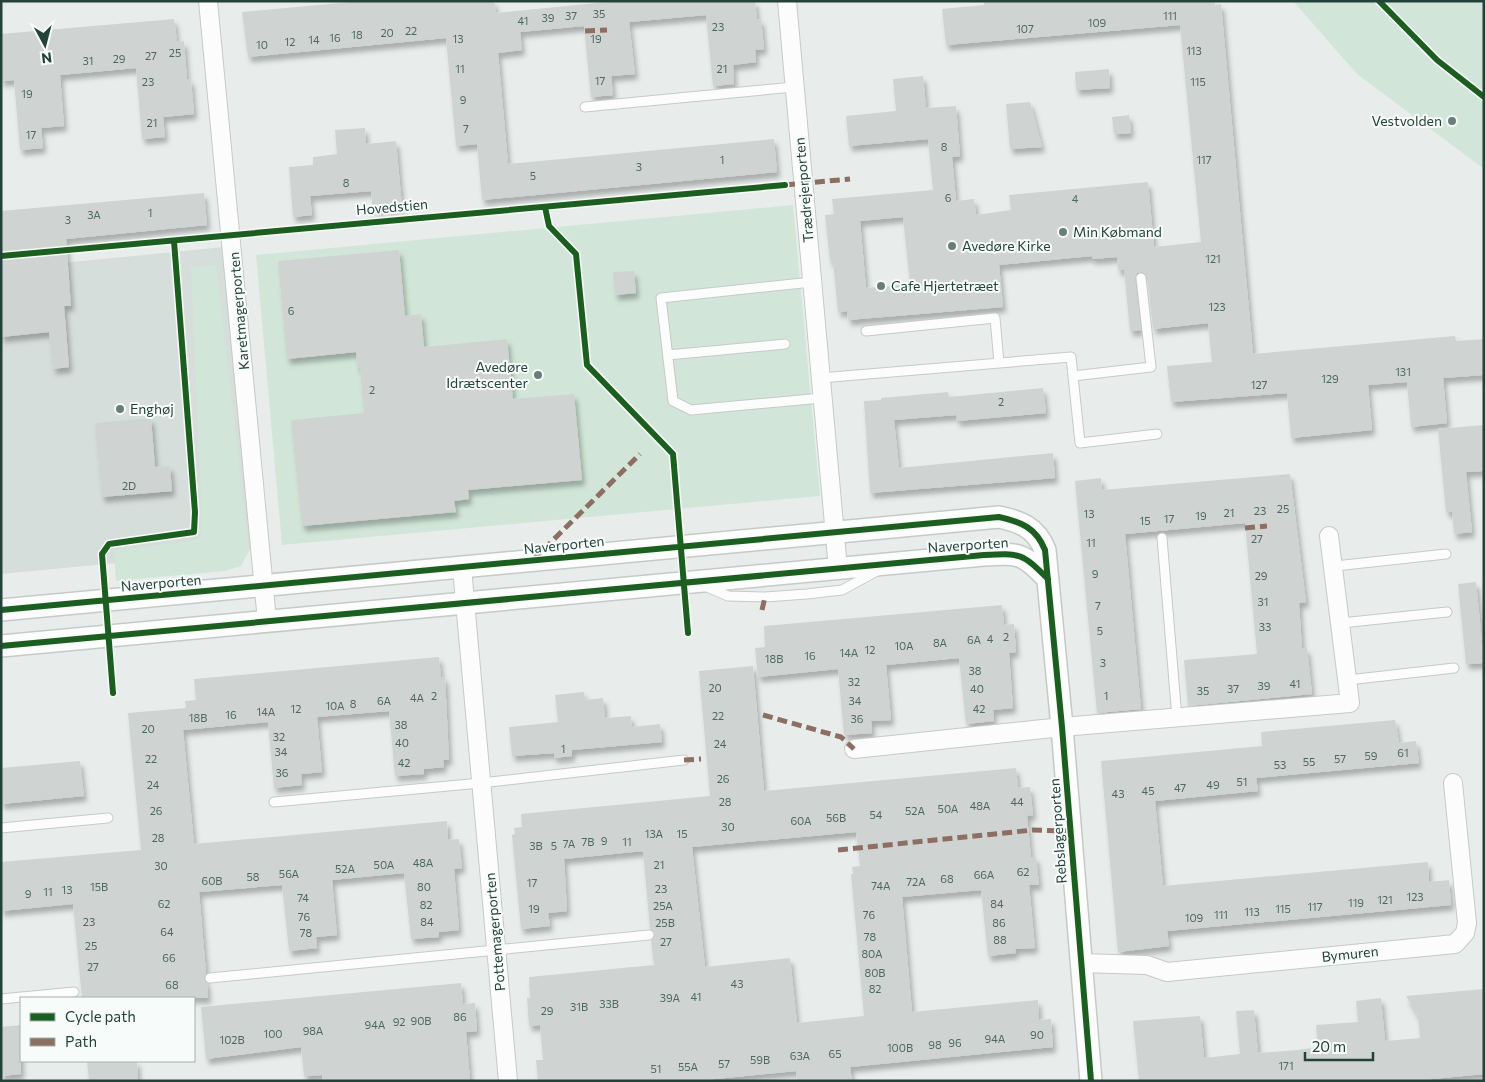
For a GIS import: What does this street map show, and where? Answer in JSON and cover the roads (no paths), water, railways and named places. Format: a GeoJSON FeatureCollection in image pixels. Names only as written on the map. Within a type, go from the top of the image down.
{"type":"FeatureCollection","features":[{"type":"Feature","properties":{"kind":"street","name":"Karetmagerporten"},"geometry":{"type":"LineString","coordinates":[[208,1],[235,260],[267,620]]}},
{"type":"Feature","properties":{"kind":"street","name":"Trædrejerporten"},"geometry":{"type":"LineString","coordinates":[[787,1],[838,569]]}},
{"type":"Feature","properties":{"kind":"street","name":"Naverporten"},"geometry":{"type":"LineString","coordinates":[[1,610],[1000,517],[1030,527],[1042,542],[1045,550],[1048,579]]}},
{"type":"Feature","properties":{"kind":"street"},"geometry":{"type":"LineString","coordinates":[[854,749],[1062,727],[1350,703],[1329,536]]}},
{"type":"Feature","properties":{"kind":"street","name":"Naverporten"},"geometry":{"type":"LineString","coordinates":[[1,646],[267,620],[1014,553],[1030,560],[1048,579]]}},
{"type":"Feature","properties":{"kind":"street","name":"Pottemagerporten"},"geometry":{"type":"LineString","coordinates":[[462,568],[508,1081]]}},
{"type":"Feature","properties":{"kind":"street","name":"Rebslagerporten"},"geometry":{"type":"LineString","coordinates":[[1048,579],[1091,1081]]}},
{"type":"Feature","properties":{"kind":"street","name":"Bymuren"},"geometry":{"type":"LineString","coordinates":[[1080,963],[1147,965],[1167,972],[1455,944],[1465,933],[1467,923],[1453,784]]}},
{"type":"Feature","properties":{"kind":"lane"},"geometry":{"type":"LineString","coordinates":[[585,107],[794,87]]}},
{"type":"Feature","properties":{"kind":"lane"},"geometry":{"type":"LineString","coordinates":[[1073,376],[1151,367],[1141,278]]}},
{"type":"Feature","properties":{"kind":"lane"},"geometry":{"type":"LineString","coordinates":[[812,282],[662,298],[673,401],[691,410],[822,398]]}},
{"type":"Feature","properties":{"kind":"lane"},"geometry":{"type":"LineString","coordinates":[[866,331],[995,318],[999,363]]}},
{"type":"Feature","properties":{"kind":"lane"},"geometry":{"type":"LineString","coordinates":[[668,355],[785,344]]}},
{"type":"Feature","properties":{"kind":"lane"},"geometry":{"type":"LineString","coordinates":[[820,378],[1071,357],[1080,443],[1157,434]]}},
{"type":"Feature","properties":{"kind":"lane"},"geometry":{"type":"LineString","coordinates":[[1162,538],[1177,718]]}},
{"type":"Feature","properties":{"kind":"lane"},"geometry":{"type":"LineString","coordinates":[[1334,566],[1446,554]]}},
{"type":"Feature","properties":{"kind":"lane"},"geometry":{"type":"LineString","coordinates":[[695,582],[728,596],[765,597],[842,590],[892,563]]}},
{"type":"Feature","properties":{"kind":"lane"},"geometry":{"type":"LineString","coordinates":[[1341,623],[1447,612]]}},
{"type":"Feature","properties":{"kind":"lane"},"geometry":{"type":"LineString","coordinates":[[1348,680],[1454,668]]}},
{"type":"Feature","properties":{"kind":"lane"},"geometry":{"type":"LineString","coordinates":[[274,802],[481,783],[684,760]]}},
{"type":"Feature","properties":{"kind":"lane"},"geometry":{"type":"LineString","coordinates":[[1,828],[108,818]]}},
{"type":"Feature","properties":{"kind":"lane"},"geometry":{"type":"LineString","coordinates":[[210,978],[496,948],[649,935]]}},
{"type":"Feature","properties":{"kind":"lane"},"geometry":{"type":"LineString","coordinates":[[22,997],[74,992]]}},
{"type":"Feature","properties":{"kind":"lane"},"geometry":{"type":"LineString","coordinates":[[1,999],[20,997]]}},
{"type":"Feature","properties":{"kind":"place","name":"Vestvolden"},"geometry":{"type":"Point","coordinates":[1452,121]}},
{"type":"Feature","properties":{"kind":"place","name":"Min Købmand"},"geometry":{"type":"Point","coordinates":[1063,232]}},
{"type":"Feature","properties":{"kind":"place","name":"Avedøre Kirke"},"geometry":{"type":"Point","coordinates":[952,246]}},
{"type":"Feature","properties":{"kind":"place","name":"Cafe Hjertetræet"},"geometry":{"type":"Point","coordinates":[881,286]}},
{"type":"Feature","properties":{"kind":"place","name":"Avedøre Idrætscenter"},"geometry":{"type":"Point","coordinates":[538,375]}},
{"type":"Feature","properties":{"kind":"place","name":"Enghøj"},"geometry":{"type":"Point","coordinates":[120,409]}}]}
